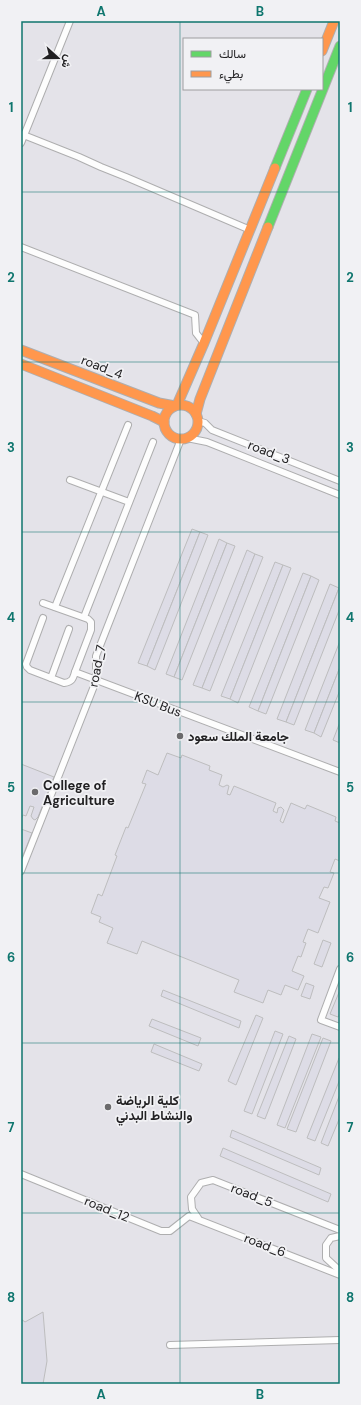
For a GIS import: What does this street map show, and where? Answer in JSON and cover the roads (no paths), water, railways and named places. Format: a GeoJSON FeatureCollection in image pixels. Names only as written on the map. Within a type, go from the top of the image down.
{"type":"FeatureCollection","features":[{"type":"Feature","properties":{"kind":"street"},"geometry":{"type":"LineString","coordinates":[[323,48],[334,21]]}},
{"type":"Feature","properties":{"kind":"street"},"geometry":{"type":"LineString","coordinates":[[323,89],[340,46]]}},
{"type":"Feature","properties":{"kind":"street"},"geometry":{"type":"LineString","coordinates":[[306,90],[204,343],[176,405],[167,412],[164,422],[165,427],[171,436],[184,438],[195,431],[200,399],[323,90]]}},
{"type":"Feature","properties":{"kind":"street","name":"road_4"},"geometry":{"type":"LineString","coordinates":[[21,350],[159,403],[176,405]]}},
{"type":"Feature","properties":{"kind":"street"},"geometry":{"type":"LineString","coordinates":[[21,364],[164,422]]}},
{"type":"Feature","properties":{"kind":"street"},"geometry":{"type":"LineString","coordinates":[[176,405],[185,405],[190,407],[197,417]]}},
{"type":"Feature","properties":{"kind":"lane"},"geometry":{"type":"LineString","coordinates":[[21,143],[23,134],[70,21]]}},
{"type":"Feature","properties":{"kind":"lane"},"geometry":{"type":"LineString","coordinates":[[23,134],[250,230]]}},
{"type":"Feature","properties":{"kind":"lane"},"geometry":{"type":"LineString","coordinates":[[21,247],[195,315],[196,333],[204,343]]}},
{"type":"Feature","properties":{"kind":"lane"},"geometry":{"type":"LineString","coordinates":[[197,417],[212,430],[340,481]]}},
{"type":"Feature","properties":{"kind":"lane"},"geometry":{"type":"LineString","coordinates":[[55,607],[128,425]]}},
{"type":"Feature","properties":{"kind":"lane","name":"road_3"},"geometry":{"type":"LineString","coordinates":[[184,438],[207,442],[340,495]]}},
{"type":"Feature","properties":{"kind":"lane","name":"road_7"},"geometry":{"type":"LineString","coordinates":[[21,871],[96,681],[96,656],[98,650],[184,438]]}},
{"type":"Feature","properties":{"kind":"lane"},"geometry":{"type":"LineString","coordinates":[[84,617],[153,442]]}},
{"type":"Feature","properties":{"kind":"lane"},"geometry":{"type":"LineString","coordinates":[[70,480],[129,502]]}},
{"type":"Feature","properties":{"kind":"lane"},"geometry":{"type":"LineString","coordinates":[[43,603],[84,617],[91,622],[91,630],[72,680],[68,682],[51,678],[30,670],[27,667],[26,664],[43,618]]}},
{"type":"Feature","properties":{"kind":"lane"},"geometry":{"type":"LineString","coordinates":[[51,678],[69,629]]}},
{"type":"Feature","properties":{"kind":"lane","name":"KSU Bus"},"geometry":{"type":"LineString","coordinates":[[75,672],[340,772]]}},
{"type":"Feature","properties":{"kind":"lane"},"geometry":{"type":"LineString","coordinates":[[340,969],[321,1020],[340,1027]]}},
{"type":"Feature","properties":{"kind":"lane","name":"road_12"},"geometry":{"type":"LineString","coordinates":[[21,1174],[161,1231],[170,1231],[189,1216]]}},
{"type":"Feature","properties":{"kind":"lane","name":"road_5"},"geometry":{"type":"LineString","coordinates":[[198,1218],[192,1209],[191,1197],[201,1183],[213,1180],[340,1230]]}},
{"type":"Feature","properties":{"kind":"lane","name":"road_6"},"geometry":{"type":"LineString","coordinates":[[189,1216],[198,1218],[340,1275]]}},
{"type":"Feature","properties":{"kind":"lane"},"geometry":{"type":"LineString","coordinates":[[340,1236],[332,1238],[326,1245],[326,1258],[340,1271]]}},
{"type":"Feature","properties":{"kind":"lane"},"geometry":{"type":"LineString","coordinates":[[170,1345],[340,1340]]}},
{"type":"Feature","properties":{"kind":"place","name":"جامعة الملك سعود"},"geometry":{"type":"Point","coordinates":[180,736]}},
{"type":"Feature","properties":{"kind":"place","name":"College of Agriculture"},"geometry":{"type":"Point","coordinates":[35,792]}},
{"type":"Feature","properties":{"kind":"place","name":"كلية الرياضة والنشاط البدني"},"geometry":{"type":"Point","coordinates":[108,1107]}}]}
